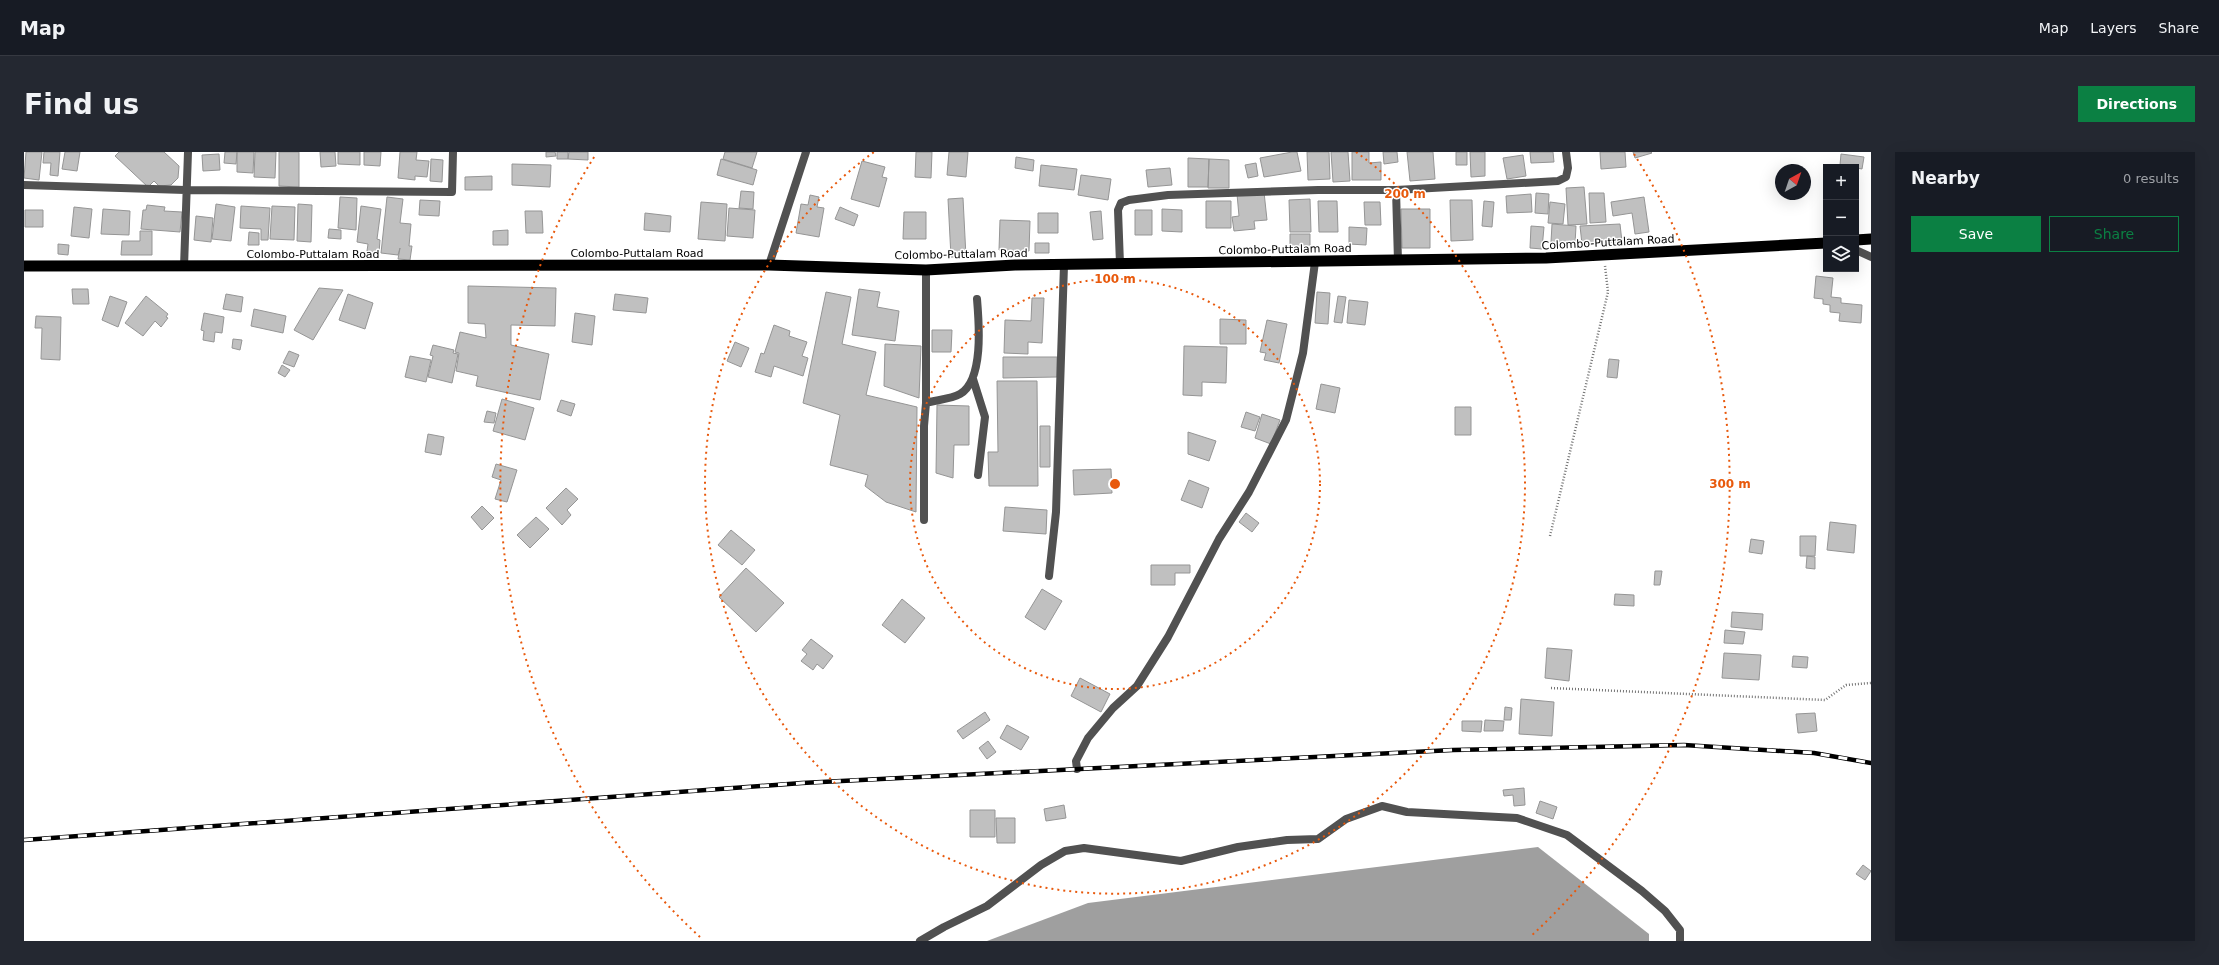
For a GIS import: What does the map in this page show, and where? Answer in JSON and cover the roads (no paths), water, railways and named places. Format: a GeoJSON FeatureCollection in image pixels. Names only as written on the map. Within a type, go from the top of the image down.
{"type":"FeatureCollection","features":[{"type":"Feature","properties":{"kind":"highway"},"geometry":{"type":"LineString","coordinates":[[1859,240],[1871,239]]}},
{"type":"Feature","properties":{"kind":"highway","name":"Colombo-Puttalam Road"},"geometry":{"type":"LineString","coordinates":[[24,266],[184,267],[770,265],[926,270],[1064,265],[1398,261],[1604,255],[1823,243]]}},
{"type":"Feature","properties":{"kind":"street"},"geometry":{"type":"LineString","coordinates":[[184,267],[185,190],[188,152]]}},
{"type":"Feature","properties":{"kind":"street"},"geometry":{"type":"LineString","coordinates":[[24,185],[185,190],[452,192],[453,152]]}},
{"type":"Feature","properties":{"kind":"street"},"geometry":{"type":"LineString","coordinates":[[770,265],[806,152]]}},
{"type":"Feature","properties":{"kind":"street"},"geometry":{"type":"LineString","coordinates":[[1120,264],[1118,210],[1121,204],[1129,200],[1168,195],[1318,190],[1396,190],[1558,182],[1566,177],[1568,168],[1566,152]]}},
{"type":"Feature","properties":{"kind":"street"},"geometry":{"type":"LineString","coordinates":[[1396,190],[1398,261]]}},
{"type":"Feature","properties":{"kind":"street"},"geometry":{"type":"LineString","coordinates":[[1859,251],[1871,257]]}},
{"type":"Feature","properties":{"kind":"street"},"geometry":{"type":"LineString","coordinates":[[1077,769],[1076,761],[1088,738],[1113,708],[1137,686],[1168,637],[1219,539],[1253,485],[1286,420],[1303,353],[1315,262]]}},
{"type":"Feature","properties":{"kind":"street"},"geometry":{"type":"LineString","coordinates":[[1049,576],[1056,512],[1064,265]]}},
{"type":"Feature","properties":{"kind":"street"},"geometry":{"type":"LineString","coordinates":[[924,520],[926,270]]}},
{"type":"Feature","properties":{"kind":"street"},"geometry":{"type":"LineString","coordinates":[[978,300],[980,333],[973,379],[985,417],[978,475]]}},
{"type":"Feature","properties":{"kind":"street"},"geometry":{"type":"LineString","coordinates":[[926,402],[960,394],[973,379]]}},
{"type":"Feature","properties":{"kind":"street"},"geometry":{"type":"LineString","coordinates":[[920,941],[944,927],[987,906],[1041,865],[1065,851],[1084,848],[1181,861],[1238,847],[1287,840],[1318,839],[1346,819],[1382,806],[1407,812],[1517,818],[1567,835],[1642,891],[1665,912],[1680,930],[1680,941]]}},
{"type":"Feature","properties":{"kind":"railway"},"geometry":{"type":"LineString","coordinates":[[24,840],[802,783],[1453,750],[1684,745],[1814,753],[1871,763]]}}]}
